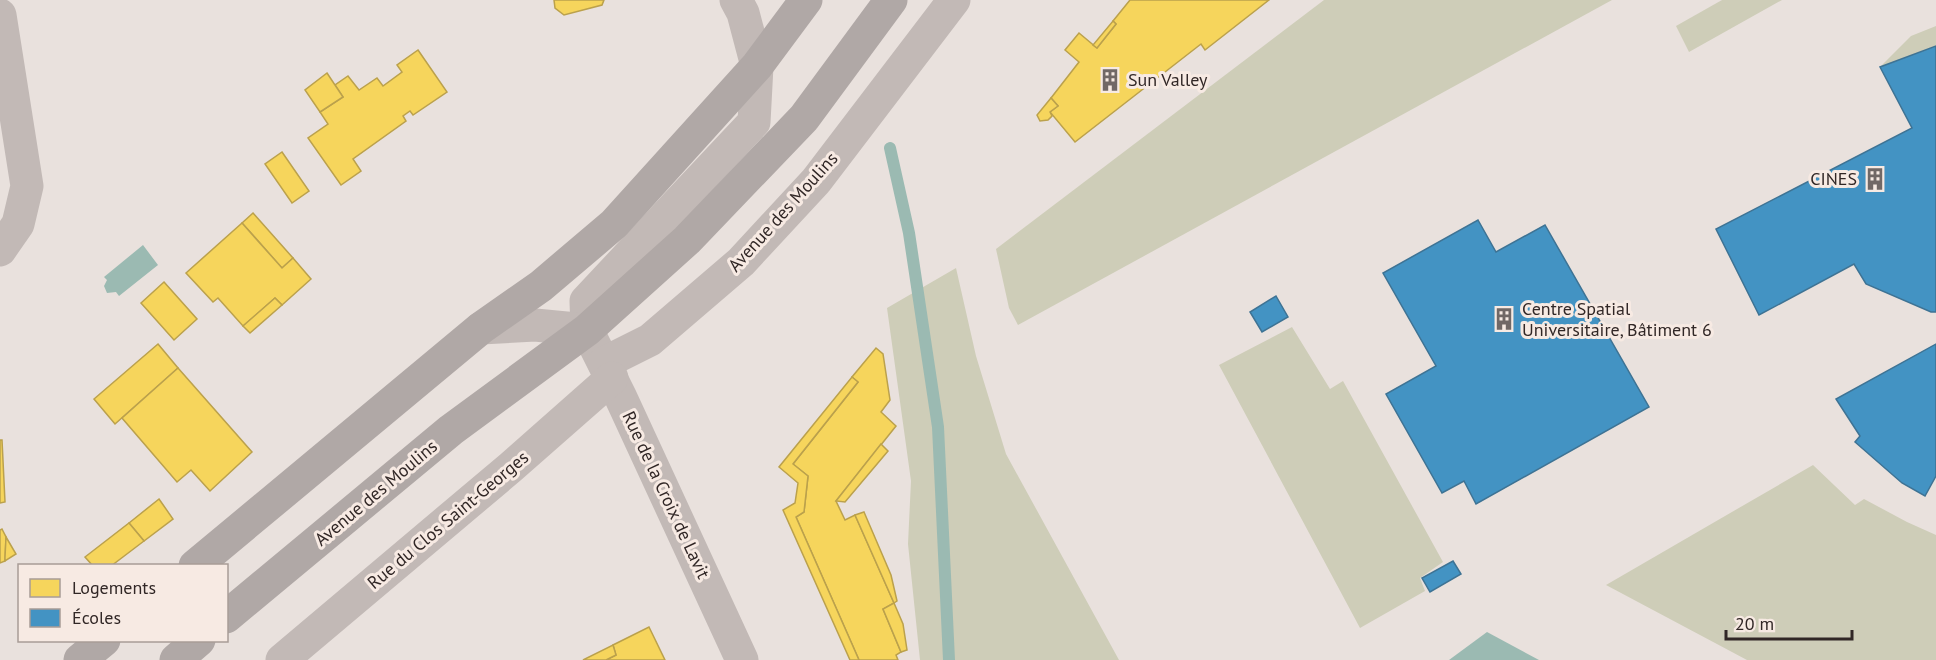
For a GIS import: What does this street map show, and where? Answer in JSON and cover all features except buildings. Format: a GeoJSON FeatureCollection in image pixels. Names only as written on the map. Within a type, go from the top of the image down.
{"type":"FeatureCollection","features":[{"type":"Feature","properties":{"kind":"main road"},"geometry":{"type":"LineString","coordinates":[[197,564],[482,328],[541,286],[614,224],[757,66],[806,0]]}},
{"type":"Feature","properties":{"kind":"main road","name":"Avenue des Moulins"},"geometry":{"type":"LineString","coordinates":[[228,615],[451,430],[587,330],[687,240],[804,118],[891,0]]}},
{"type":"Feature","properties":{"kind":"main road"},"geometry":{"type":"LineString","coordinates":[[80,660],[102,642]]}},
{"type":"Feature","properties":{"kind":"main road"},"geometry":{"type":"LineString","coordinates":[[176,660],[197,642]]}},
{"type":"Feature","properties":{"kind":"street"},"geometry":{"type":"LineString","coordinates":[[482,328],[535,325],[587,330],[586,301],[754,122],[757,66],[743,13],[736,0]]}},
{"type":"Feature","properties":{"kind":"street","name":"Avenue des Moulins"},"geometry":{"type":"LineString","coordinates":[[608,370],[650,340],[741,261],[816,181],[954,0]]}},
{"type":"Feature","properties":{"kind":"street"},"geometry":{"type":"LineString","coordinates":[[0,15],[27,186],[18,224],[0,250]]}},
{"type":"Feature","properties":{"kind":"street","name":"Rue de la Croix de Lavit"},"geometry":{"type":"LineString","coordinates":[[587,330],[608,370],[742,660]]}},
{"type":"Feature","properties":{"kind":"street","name":"Rue du Clos Saint-Georges"},"geometry":{"type":"LineString","coordinates":[[282,660],[511,467],[608,370]]}},
{"type":"Feature","properties":{"kind":"green space"},"geometry":{"type":"Polygon","coordinates":[[[1324,0],[1612,0],[1018,325],[1009,308],[996,249],[1324,0]]]}},
{"type":"Feature","properties":{"kind":"green space"},"geometry":{"type":"Polygon","coordinates":[[[1722,0],[1782,0],[1689,52],[1676,26],[1722,0]]]}},
{"type":"Feature","properties":{"kind":"green space"},"geometry":{"type":"Polygon","coordinates":[[[1936,26],[1936,46],[1880,67],[1911,36],[1936,26]]]}},
{"type":"Feature","properties":{"kind":"green space"},"geometry":{"type":"Polygon","coordinates":[[[956,268],[976,356],[1006,454],[1119,660],[920,660],[908,544],[911,481],[887,308],[956,268]]]}},
{"type":"Feature","properties":{"kind":"green space"},"geometry":{"type":"Polygon","coordinates":[[[1292,327],[1330,389],[1343,381],[1443,562],[1420,578],[1425,591],[1360,628],[1219,365],[1292,327]]]}},
{"type":"Feature","properties":{"kind":"green space"},"geometry":{"type":"Polygon","coordinates":[[[1813,465],[1855,505],[1864,499],[1936,535],[1936,660],[1747,660],[1606,585],[1813,465]]]}},
{"type":"Feature","properties":{"kind":"water"},"geometry":{"type":"Polygon","coordinates":[[[143,245],[158,265],[119,296],[116,292],[107,293],[104,286],[107,280],[104,277],[143,245]]]}},
{"type":"Feature","properties":{"kind":"water"},"geometry":{"type":"Polygon","coordinates":[[[1487,632],[1539,660],[1449,660],[1487,632]]]}},
{"type":"Feature","properties":{"kind":"waterway"},"geometry":{"type":"LineString","coordinates":[[890,148],[909,233],[938,427],[949,660]]}},
{"type":"Feature","properties":{"kind":"place","name":"Sun Valley"},"geometry":{"type":"Point","coordinates":[1110,80]}},
{"type":"Feature","properties":{"kind":"place","name":"CINES"},"geometry":{"type":"Point","coordinates":[1875,179]}},
{"type":"Feature","properties":{"kind":"place","name":"Centre Spatial Universitaire, Bâtiment 6"},"geometry":{"type":"Point","coordinates":[1504,319]}}]}
